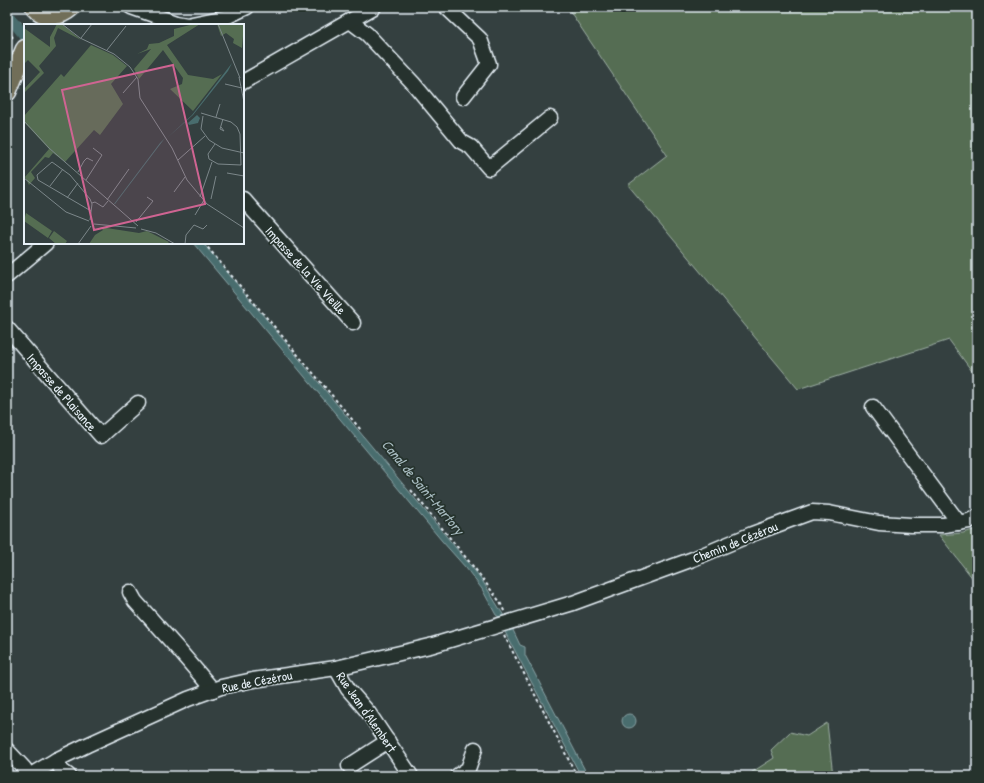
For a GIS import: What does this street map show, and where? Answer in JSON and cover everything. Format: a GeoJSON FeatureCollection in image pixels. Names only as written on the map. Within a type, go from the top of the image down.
{"type":"FeatureCollection","features":[{"type":"Feature","properties":{"kind":"main road"},"geometry":{"type":"LineString","coordinates":[[39,16],[59,15],[66,12],[71,7]]}},
{"type":"Feature","properties":{"kind":"main road"},"geometry":{"type":"LineString","coordinates":[[7,92],[24,52]]}},
{"type":"Feature","properties":{"kind":"street"},"geometry":{"type":"LineString","coordinates":[[131,7],[182,24]]}},
{"type":"Feature","properties":{"kind":"street"},"geometry":{"type":"LineString","coordinates":[[193,24],[226,18],[247,7]]}},
{"type":"Feature","properties":{"kind":"street"},"geometry":{"type":"LineString","coordinates":[[244,81],[374,7]]}},
{"type":"Feature","properties":{"kind":"street"},"geometry":{"type":"LineString","coordinates":[[446,7],[480,39],[488,64],[463,97]]}},
{"type":"Feature","properties":{"kind":"street"},"geometry":{"type":"LineString","coordinates":[[350,21],[367,34],[413,83],[462,142],[471,147],[489,168],[550,118]]}},
{"type":"Feature","properties":{"kind":"street","name":"Impasse de la Vie Vieille"},"geometry":{"type":"LineString","coordinates":[[244,200],[353,323]]}},
{"type":"Feature","properties":{"kind":"street"},"geometry":{"type":"LineString","coordinates":[[7,276],[45,244]]}},
{"type":"Feature","properties":{"kind":"street","name":"Impasse de Plaisance"},"geometry":{"type":"LineString","coordinates":[[7,328],[101,436],[138,403]]}},
{"type":"Feature","properties":{"kind":"street"},"geometry":{"type":"LineString","coordinates":[[873,407],[958,523]]}},
{"type":"Feature","properties":{"kind":"street","name":"Chemin de Cézérou"},"geometry":{"type":"LineString","coordinates":[[505,623],[592,596],[693,559],[752,534],[812,512],[846,515],[879,523],[911,525],[944,525],[969,521],[977,517]]}},
{"type":"Feature","properties":{"kind":"street"},"geometry":{"type":"LineString","coordinates":[[130,592],[135,602],[213,690]]}},
{"type":"Feature","properties":{"kind":"street","name":"Rue de Cézérou"},"geometry":{"type":"LineString","coordinates":[[29,776],[56,760],[188,699],[213,690],[253,680],[336,668],[430,646],[505,623]]}},
{"type":"Feature","properties":{"kind":"street","name":"Rue Jean d'Alembert"},"geometry":{"type":"LineString","coordinates":[[336,668],[348,688],[368,712],[412,776]]}},
{"type":"Feature","properties":{"kind":"street"},"geometry":{"type":"LineString","coordinates":[[349,766],[388,741]]}},
{"type":"Feature","properties":{"kind":"street"},"geometry":{"type":"LineString","coordinates":[[457,776],[468,769],[475,749]]}},
{"type":"Feature","properties":{"kind":"street"},"geometry":{"type":"LineString","coordinates":[[7,750],[24,768],[29,776]]}},
{"type":"Feature","properties":{"kind":"street"},"geometry":{"type":"LineString","coordinates":[[56,760],[62,771],[69,776]]}},
{"type":"Feature","properties":{"kind":"path"},"geometry":{"type":"LineString","coordinates":[[205,244],[361,430]]}},
{"type":"Feature","properties":{"kind":"path"},"geometry":{"type":"LineString","coordinates":[[410,490],[476,570],[500,602],[505,623],[577,776]]}},
{"type":"Feature","properties":{"kind":"green space"},"geometry":{"type":"Polygon","coordinates":[[[567,7],[977,7],[977,378],[949,340],[798,389],[628,185],[667,155],[567,7]]]}},
{"type":"Feature","properties":{"kind":"green space"},"geometry":{"type":"Polygon","coordinates":[[[977,529],[977,584],[939,535],[963,533],[977,529]]]}},
{"type":"Feature","properties":{"kind":"green space"},"geometry":{"type":"Polygon","coordinates":[[[827,723],[833,776],[746,776],[774,758],[771,750],[790,732],[807,736],[827,723]]]}},
{"type":"Feature","properties":{"kind":"water"},"geometry":{"type":"Polygon","coordinates":[[[7,9],[16,20],[21,22],[24,38],[7,21],[7,9]]]}},
{"type":"Feature","properties":{"kind":"water"},"geometry":{"type":"Polygon","coordinates":[[[194,244],[204,244],[480,577],[504,616],[499,617],[496,615],[482,589],[194,244]]]}},
{"type":"Feature","properties":{"kind":"water"},"geometry":{"type":"Polygon","coordinates":[[[512,628],[520,645],[525,647],[525,655],[588,776],[581,776],[504,630],[512,628]]]}},
{"type":"Feature","properties":{"kind":"water"},"geometry":{"type":"Polygon","coordinates":[[[626,714],[632,714],[636,718],[636,724],[632,728],[626,728],[622,724],[622,718],[626,714]]]}},
{"type":"Feature","properties":{"kind":"waterway","name":"Canal de Saint-Martory"},"geometry":{"type":"LineString","coordinates":[[7,14],[24,35]]}}]}
